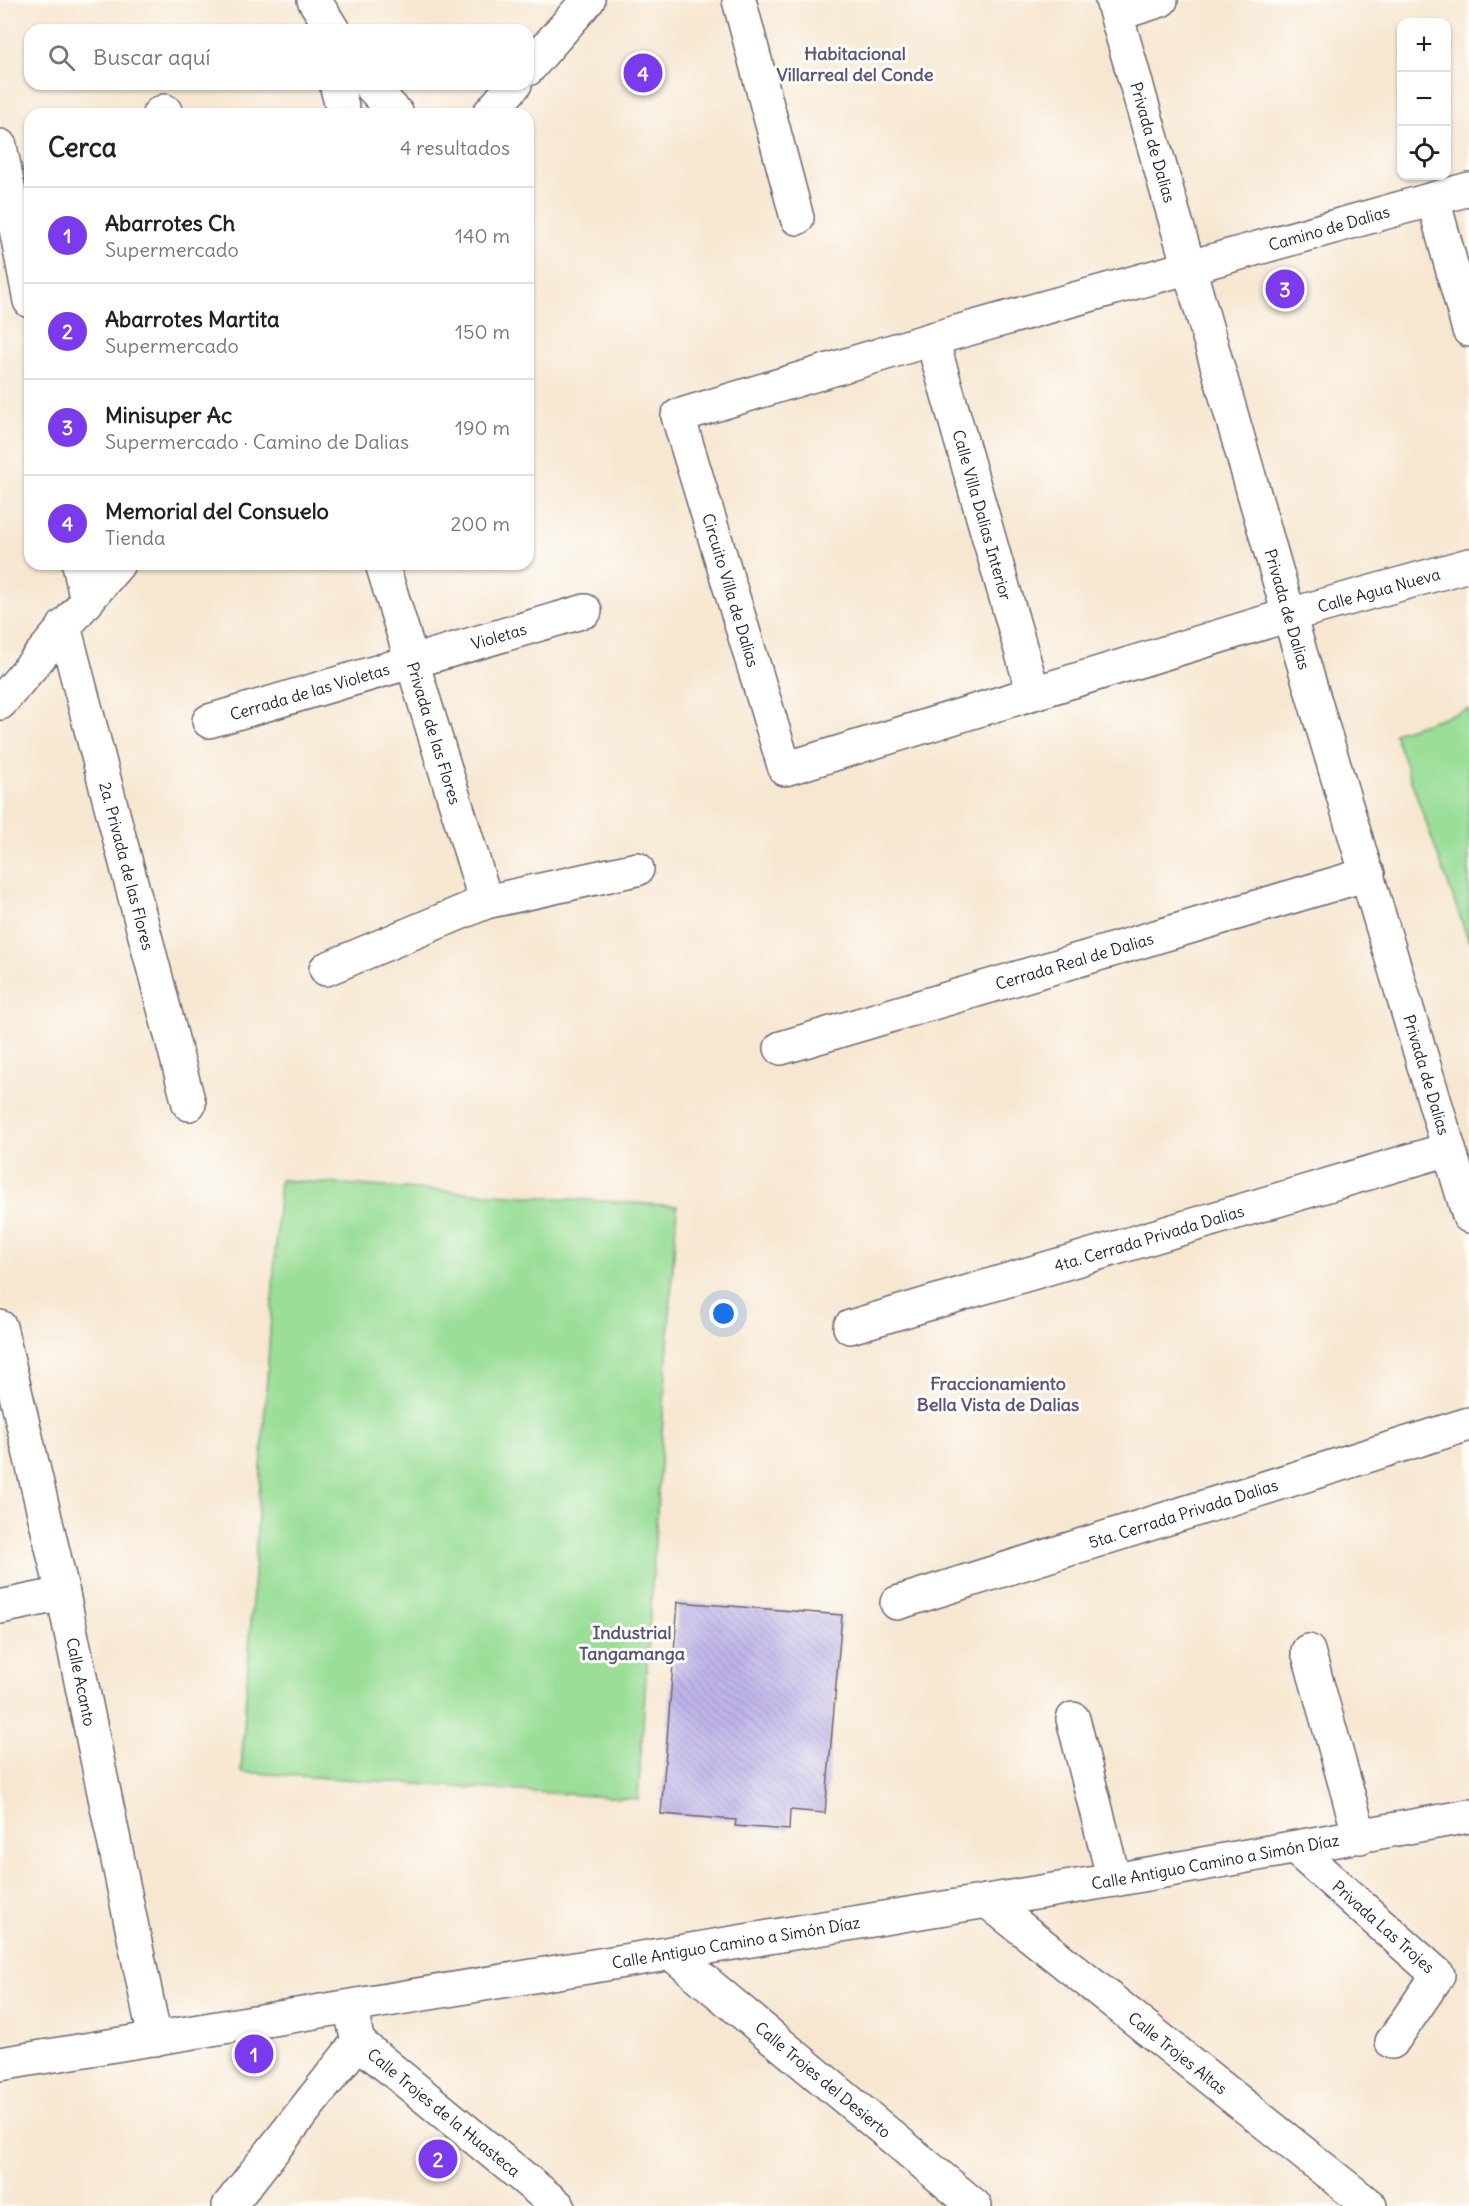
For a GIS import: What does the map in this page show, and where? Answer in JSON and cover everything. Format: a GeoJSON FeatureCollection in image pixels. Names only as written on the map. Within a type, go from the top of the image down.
{"type":"FeatureCollection","features":[{"type":"Feature","properties":{"kind":"street"},"geometry":{"type":"LineString","coordinates":[[534,62],[588,0]]}},
{"type":"Feature","properties":{"kind":"street"},"geometry":{"type":"LineString","coordinates":[[739,0],[797,218]]}},
{"type":"Feature","properties":{"kind":"street"},"geometry":{"type":"LineString","coordinates":[[1114,7],[1161,0]]}},
{"type":"Feature","properties":{"kind":"street","name":"Privada de Dalias"},"geometry":{"type":"LineString","coordinates":[[1114,7],[1289,615],[1469,1216]]}},
{"type":"Feature","properties":{"kind":"street"},"geometry":{"type":"LineString","coordinates":[[338,90],[342,108]]}},
{"type":"Feature","properties":{"kind":"street"},"geometry":{"type":"LineString","coordinates":[[375,90],[391,108]]}},
{"type":"Feature","properties":{"kind":"street"},"geometry":{"type":"LineString","coordinates":[[494,108],[510,90]]}},
{"type":"Feature","properties":{"kind":"street"},"geometry":{"type":"LineString","coordinates":[[0,146],[19,181],[24,236]]}},
{"type":"Feature","properties":{"kind":"street","name":"Camino de Dalias"},"geometry":{"type":"LineString","coordinates":[[1189,267],[1469,189]]}},
{"type":"Feature","properties":{"kind":"street"},"geometry":{"type":"LineString","coordinates":[[1433,199],[1469,330]]}},
{"type":"Feature","properties":{"kind":"street","name":"Circuito Villa de Dalias"},"geometry":{"type":"LineString","coordinates":[[1189,267],[932,339],[678,416],[784,769],[1289,615]]}},
{"type":"Feature","properties":{"kind":"street","name":"Calle Villa Dalias Interior"},"geometry":{"type":"LineString","coordinates":[[932,339],[1033,692]]}},
{"type":"Feature","properties":{"kind":"street","name":"Calle Agua Nueva"},"geometry":{"type":"LineString","coordinates":[[1289,615],[1469,565]]}},
{"type":"Feature","properties":{"kind":"street"},"geometry":{"type":"LineString","coordinates":[[81,570],[87,602]]}},
{"type":"Feature","properties":{"kind":"street"},"geometry":{"type":"LineString","coordinates":[[0,703],[113,570]]}},
{"type":"Feature","properties":{"kind":"street","name":"Privada de las Flores"},"geometry":{"type":"LineString","coordinates":[[384,570],[486,902]]}},
{"type":"Feature","properties":{"kind":"street","name":"Violetas"},"geometry":{"type":"LineString","coordinates":[[411,662],[585,611]]}},
{"type":"Feature","properties":{"kind":"street","name":"2a. Privada de las Flores"},"geometry":{"type":"LineString","coordinates":[[64,627],[189,1104]]}},
{"type":"Feature","properties":{"kind":"street","name":"Cerrada de las Violetas"},"geometry":{"type":"LineString","coordinates":[[209,721],[411,662]]}},
{"type":"Feature","properties":{"kind":"street"},"geometry":{"type":"LineString","coordinates":[[326,969],[486,902],[637,869]]}},
{"type":"Feature","properties":{"kind":"street","name":"Cerrada Real de Dalias"},"geometry":{"type":"LineString","coordinates":[[781,1048],[1368,874]]}},
{"type":"Feature","properties":{"kind":"street","name":"4ta. Cerrada Privada Dalias"},"geometry":{"type":"LineString","coordinates":[[850,1328],[1449,1149]]}},
{"type":"Feature","properties":{"kind":"street","name":"Calle Acanto"},"geometry":{"type":"LineString","coordinates":[[0,1327],[63,1594],[155,2039]]}},
{"type":"Feature","properties":{"kind":"street","name":"5ta. Cerrada Privada Dalias"},"geometry":{"type":"LineString","coordinates":[[897,1603],[1469,1424]]}},
{"type":"Feature","properties":{"kind":"street"},"geometry":{"type":"LineString","coordinates":[[0,1607],[63,1594]]}},
{"type":"Feature","properties":{"kind":"street"},"geometry":{"type":"LineString","coordinates":[[1308,1651],[1360,1837]]}},
{"type":"Feature","properties":{"kind":"street"},"geometry":{"type":"LineString","coordinates":[[1073,1719],[1114,1880]]}},
{"type":"Feature","properties":{"kind":"street","name":"Calle Antiguo Camino a Simón Díaz"},"geometry":{"type":"LineString","coordinates":[[0,2064],[1114,1880],[1469,1816]]}},
{"type":"Feature","properties":{"kind":"street","name":"Privada Las Trojes"},"geometry":{"type":"LineString","coordinates":[[1296,1849],[1438,1975],[1392,2042]]}},
{"type":"Feature","properties":{"kind":"street","name":"Calle Trojes Altas"},"geometry":{"type":"LineString","coordinates":[[987,1901],[1370,2206]]}},
{"type":"Feature","properties":{"kind":"street","name":"Calle Trojes del Desierto"},"geometry":{"type":"LineString","coordinates":[[672,1953],[975,2206]]}},
{"type":"Feature","properties":{"kind":"street"},"geometry":{"type":"LineString","coordinates":[[229,2206],[358,2042],[350,2007]]}},
{"type":"Feature","properties":{"kind":"street","name":"Calle Trojes de la Huasteca"},"geometry":{"type":"LineString","coordinates":[[358,2042],[544,2201]]}},
{"type":"Feature","properties":{"kind":"green space"},"geometry":{"type":"Polygon","coordinates":[[[1469,709],[1469,942],[1394,733],[1469,709]]]}},
{"type":"Feature","properties":{"kind":"green space"},"geometry":{"type":"Polygon","coordinates":[[[280,1180],[677,1206],[638,1799],[241,1772],[280,1180]]]}},
{"type":"Feature","properties":{"kind":"building"},"geometry":{"type":"Polygon","coordinates":[[[678,1602],[842,1615],[825,1813],[790,1810],[789,1830],[735,1826],[736,1820],[661,1814],[678,1602]]]}},
{"type":"Feature","properties":{"kind":"place","name":"Memorial del Consuelo"},"geometry":{"type":"Point","coordinates":[643,73]}},
{"type":"Feature","properties":{"kind":"place","name":"Minisuper Ac"},"geometry":{"type":"Point","coordinates":[1285,289]}},
{"type":"Feature","properties":{"kind":"place","name":"Abarrotes Ch"},"geometry":{"type":"Point","coordinates":[254,2054]}},
{"type":"Feature","properties":{"kind":"place","name":"Abarrotes Martita"},"geometry":{"type":"Point","coordinates":[438,2159]}},
{"type":"Feature","properties":{"kind":"district","name":"Habitacional Villarreal del Conde"},"geometry":{"type":"Point","coordinates":[855,64]}},
{"type":"Feature","properties":{"kind":"district","name":"Fraccionamiento Bella Vista de Dalias"},"geometry":{"type":"Point","coordinates":[998,1394]}},
{"type":"Feature","properties":{"kind":"district","name":"Industrial Tangamanga"},"geometry":{"type":"Point","coordinates":[632,1643]}}]}
